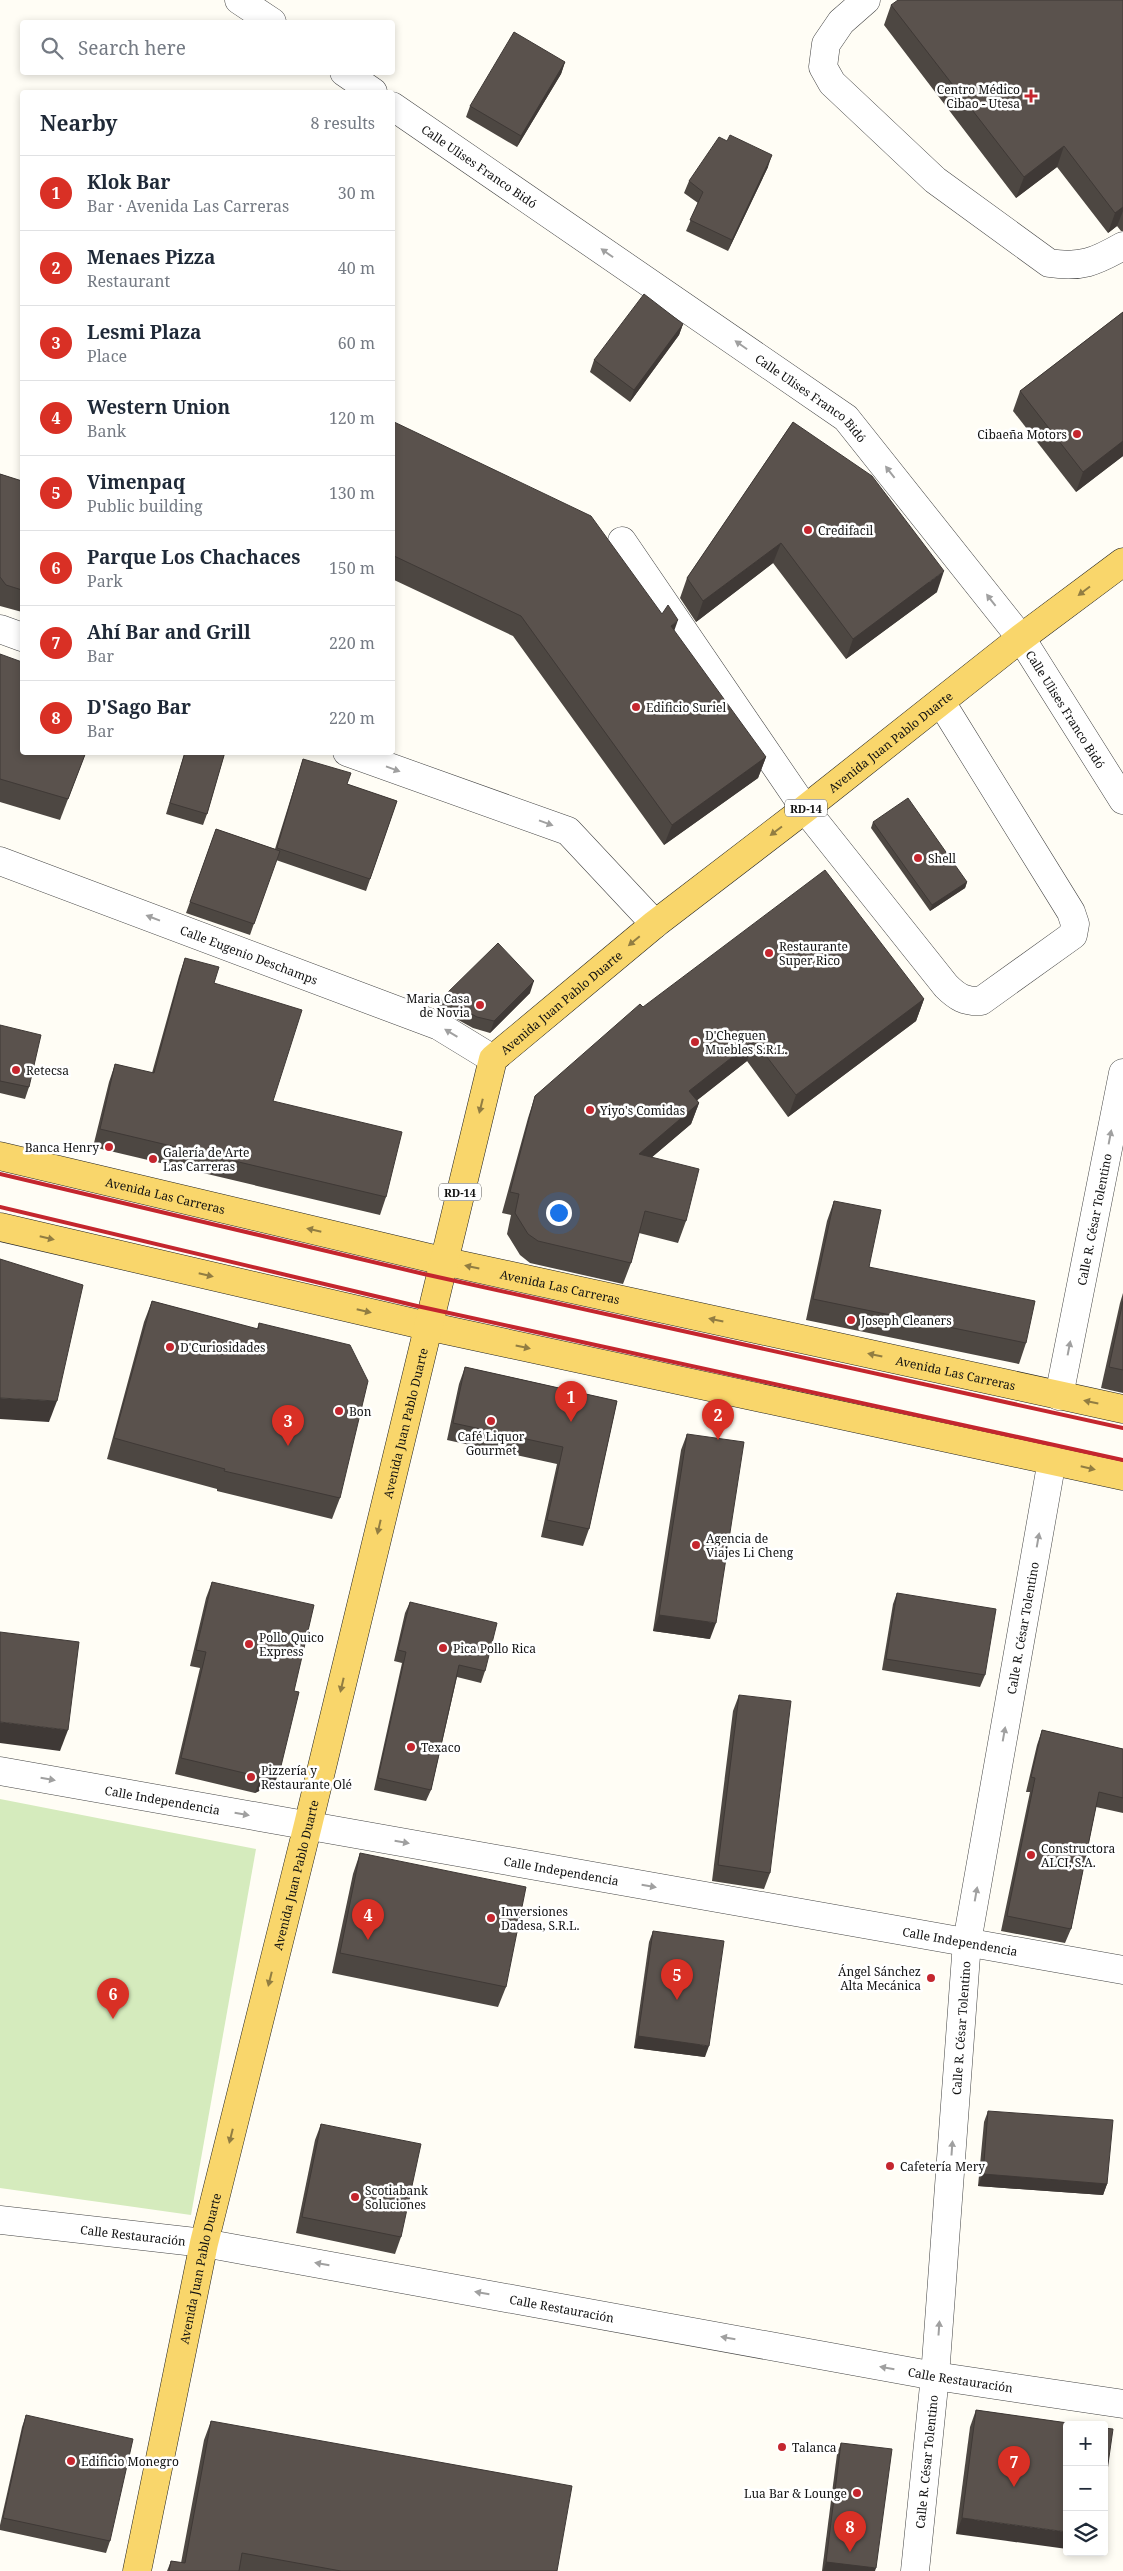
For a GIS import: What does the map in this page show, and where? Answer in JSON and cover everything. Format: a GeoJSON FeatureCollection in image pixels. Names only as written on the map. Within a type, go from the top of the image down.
{"type":"FeatureCollection","features":[{"type":"Feature","properties":{"kind":"main road","name":"Avenida Juan Pablo Duarte"},"geometry":{"type":"LineString","coordinates":[[137,2571],[204,2243],[308,1825],[493,1059],[655,924],[805,809],[1021,638],[1122,564]]}},
{"type":"Feature","properties":{"kind":"main road","name":"Avenida Las Carreras"},"geometry":{"type":"LineString","coordinates":[[0,1156],[443,1260],[1123,1409]]}},
{"type":"Feature","properties":{"kind":"main road"},"geometry":{"type":"LineString","coordinates":[[0,1227],[427,1326],[1123,1476]]}},
{"type":"Feature","properties":{"kind":"street"},"geometry":{"type":"LineString","coordinates":[[239,0],[269,20]]}},
{"type":"Feature","properties":{"kind":"street"},"geometry":{"type":"LineString","coordinates":[[866,0],[841,22],[826,44],[823,67],[832,83],[850,101],[935,180],[1049,263],[1071,266],[1095,262],[1123,246]]}},
{"type":"Feature","properties":{"kind":"street"},"geometry":{"type":"LineString","coordinates":[[348,75],[371,90]]}},
{"type":"Feature","properties":{"kind":"street","name":"Calle Ulises Franco Bidó"},"geometry":{"type":"LineString","coordinates":[[395,108],[846,418],[1021,638],[1123,800]]}},
{"type":"Feature","properties":{"kind":"street"},"geometry":{"type":"LineString","coordinates":[[622,541],[805,809],[946,986],[955,995],[969,1002],[981,1001],[1073,935],[1074,924],[1071,912],[941,702]]}},
{"type":"Feature","properties":{"kind":"street"},"geometry":{"type":"LineString","coordinates":[[0,629],[20,636]]}},
{"type":"Feature","properties":{"kind":"street"},"geometry":{"type":"LineString","coordinates":[[355,755],[568,831],[655,924]]}},
{"type":"Feature","properties":{"kind":"street","name":"Calle Eugenio Deschamps"},"geometry":{"type":"LineString","coordinates":[[0,861],[439,1026],[493,1059]]}},
{"type":"Feature","properties":{"kind":"street","name":"Calle R. César Tolentino"},"geometry":{"type":"LineString","coordinates":[[1060,1396],[1123,1073]]}},
{"type":"Feature","properties":{"kind":"street","name":"Calle R. César Tolentino"},"geometry":{"type":"LineString","coordinates":[[915,2571],[935,2376],[967,1942],[1052,1460]]}},
{"type":"Feature","properties":{"kind":"street","name":"Calle Independencia"},"geometry":{"type":"LineString","coordinates":[[0,1770],[1123,1970]]}},
{"type":"Feature","properties":{"kind":"street","name":"Calle Restauración"},"geometry":{"type":"LineString","coordinates":[[0,2220],[204,2243],[935,2376],[1123,2404]]}},
{"type":"Feature","properties":{"kind":"green space"},"geometry":{"type":"Polygon","coordinates":[[[0,1799],[256,1849],[191,2215],[0,2188],[0,1799]]]}},
{"type":"Feature","properties":{"kind":"building","name":"Centro Médico Cibao - Utesa"},"geometry":{"type":"Polygon","coordinates":[[[898,0],[1123,0],[1123,207],[1115,213],[1064,146],[1024,177],[891,5],[898,0]]]}},
{"type":"Feature","properties":{"kind":"building"},"geometry":{"type":"Polygon","coordinates":[[[514,32],[565,62],[521,136],[470,106],[514,32]]]}},
{"type":"Feature","properties":{"kind":"building"},"geometry":{"type":"Polygon","coordinates":[[[730,135],[772,155],[732,240],[690,220],[703,192],[689,181],[719,137],[727,141],[730,135]]]}},
{"type":"Feature","properties":{"kind":"building"},"geometry":{"type":"Polygon","coordinates":[[[644,294],[683,324],[634,390],[594,360],[644,294]]]}},
{"type":"Feature","properties":{"kind":"building","name":"Cibaeña Motors"},"geometry":{"type":"Polygon","coordinates":[[[1123,312],[1123,441],[1083,472],[1020,391],[1123,312]]]}},
{"type":"Feature","properties":{"kind":"building","name":"Edificio Suriel"},"geometry":{"type":"Polygon","coordinates":[[[395,422],[591,516],[662,614],[668,605],[678,620],[671,626],[766,757],[672,825],[521,616],[395,556],[395,422]]]}},
{"type":"Feature","properties":{"kind":"building","name":"Credifacil"},"geometry":{"type":"Polygon","coordinates":[[[793,422],[872,476],[944,571],[853,639],[781,543],[703,601],[687,578],[793,422]]]}},
{"type":"Feature","properties":{"kind":"building"},"geometry":{"type":"Polygon","coordinates":[[[0,474],[20,480],[20,589],[6,585],[0,577],[0,474]]]}},
{"type":"Feature","properties":{"kind":"building"},"geometry":{"type":"Polygon","coordinates":[[[0,654],[20,661],[20,755],[85,755],[68,799],[0,779],[0,654]]]}},
{"type":"Feature","properties":{"kind":"building"},"geometry":{"type":"Polygon","coordinates":[[[184,755],[224,755],[207,814],[170,803],[184,755]]]}},
{"type":"Feature","properties":{"kind":"building"},"geometry":{"type":"Polygon","coordinates":[[[303,759],[351,773],[347,784],[397,801],[370,879],[277,848],[303,759]]]}},
{"type":"Feature","properties":{"kind":"building","name":"Shell"},"geometry":{"type":"Polygon","coordinates":[[[908,798],[967,882],[932,905],[873,822],[908,798]]]}},
{"type":"Feature","properties":{"kind":"building"},"geometry":{"type":"Polygon","coordinates":[[[216,829],[280,851],[254,924],[190,902],[216,829]]]}},
{"type":"Feature","properties":{"kind":"building"},"geometry":{"type":"Polygon","coordinates":[[[825,870],[924,999],[796,1095],[754,1040],[689,1091],[699,1103],[639,1154],[699,1169],[686,1221],[645,1211],[631,1263],[538,1241],[528,1234],[515,1213],[519,1194],[510,1192],[535,1096],[640,1004],[643,1007],[825,870]]]}},
{"type":"Feature","properties":{"kind":"building","name":"Maria Casa de Novia"},"geometry":{"type":"Polygon","coordinates":[[[498,943],[534,981],[494,1021],[477,1017],[442,998],[498,943]]]}},
{"type":"Feature","properties":{"kind":"building"},"geometry":{"type":"Polygon","coordinates":[[[185,958],[219,967],[214,983],[302,1010],[273,1101],[402,1132],[386,1197],[100,1129],[115,1064],[154,1073],[185,958]]]}},
{"type":"Feature","properties":{"kind":"building","name":"Retecsa"},"geometry":{"type":"Polygon","coordinates":[[[0,1025],[41,1035],[29,1087],[0,1081],[0,1025]]]}},
{"type":"Feature","properties":{"kind":"building"},"geometry":{"type":"Polygon","coordinates":[[[834,1201],[881,1210],[869,1267],[1035,1301],[1026,1343],[813,1299],[834,1201]]]}},
{"type":"Feature","properties":{"kind":"building"},"geometry":{"type":"Polygon","coordinates":[[[0,1259],[83,1285],[57,1401],[0,1398],[0,1259]]]}},
{"type":"Feature","properties":{"kind":"building"},"geometry":{"type":"Polygon","coordinates":[[[152,1301],[258,1329],[259,1323],[350,1345],[368,1381],[340,1498],[224,1471],[225,1469],[114,1438],[152,1301]]]}},
{"type":"Feature","properties":{"kind":"building"},"geometry":{"type":"Polygon","coordinates":[[[1123,1301],[1123,1370],[1109,1367],[1123,1301]]]}},
{"type":"Feature","properties":{"kind":"building"},"geometry":{"type":"Polygon","coordinates":[[[465,1367],[617,1401],[589,1529],[547,1520],[563,1447],[453,1423],[465,1367]]]}},
{"type":"Feature","properties":{"kind":"building","name":"Agencia de Viajes Li Cheng"},"geometry":{"type":"Polygon","coordinates":[[[687,1434],[744,1442],[716,1623],[659,1615],[687,1434]]]}},
{"type":"Feature","properties":{"kind":"building"},"geometry":{"type":"Polygon","coordinates":[[[212,1582],[314,1605],[294,1691],[299,1692],[281,1766],[261,1777],[181,1758],[206,1652],[196,1650],[212,1582]]]}},
{"type":"Feature","properties":{"kind":"building"},"geometry":{"type":"Polygon","coordinates":[[[897,1593],[996,1609],[985,1675],[886,1659],[897,1593]]]}},
{"type":"Feature","properties":{"kind":"building"},"geometry":{"type":"Polygon","coordinates":[[[410,1602],[497,1623],[485,1671],[459,1665],[431,1790],[378,1778],[406,1652],[398,1650],[410,1602]]]}},
{"type":"Feature","properties":{"kind":"building"},"geometry":{"type":"Polygon","coordinates":[[[0,1632],[79,1642],[68,1730],[0,1722],[0,1632]]]}},
{"type":"Feature","properties":{"kind":"building"},"geometry":{"type":"Polygon","coordinates":[[[739,1695],[791,1701],[770,1873],[718,1865],[739,1695]]]}},
{"type":"Feature","properties":{"kind":"building"},"geometry":{"type":"Polygon","coordinates":[[[1042,1730],[1123,1749],[1123,1798],[1099,1792],[1071,1929],[1007,1916],[1035,1778],[1031,1777],[1042,1730]]]}},
{"type":"Feature","properties":{"kind":"building"},"geometry":{"type":"Polygon","coordinates":[[[360,1853],[526,1887],[506,1987],[340,1953],[360,1853]]]}},
{"type":"Feature","properties":{"kind":"building"},"geometry":{"type":"Polygon","coordinates":[[[653,1931],[724,1941],[709,2046],[638,2036],[653,1931]]]}},
{"type":"Feature","properties":{"kind":"building"},"geometry":{"type":"Polygon","coordinates":[[[988,2111],[1113,2120],[1107,2184],[983,2174],[988,2111]]]}},
{"type":"Feature","properties":{"kind":"building","name":"Scotiabank Soluciones"},"geometry":{"type":"Polygon","coordinates":[[[321,2124],[421,2144],[401,2237],[302,2217],[321,2124]]]}},
{"type":"Feature","properties":{"kind":"building"},"geometry":{"type":"Polygon","coordinates":[[[976,2410],[1063,2422],[1063,2531],[962,2518],[976,2410]]]}},
{"type":"Feature","properties":{"kind":"building"},"geometry":{"type":"Polygon","coordinates":[[[26,2415],[133,2439],[110,2541],[3,2518],[26,2415]]]}},
{"type":"Feature","properties":{"kind":"building"},"geometry":{"type":"Polygon","coordinates":[[[211,2421],[572,2486],[557,2571],[341,2571],[242,2553],[239,2571],[169,2571],[171,2561],[185,2563],[211,2421]]]}},
{"type":"Feature","properties":{"kind":"building"},"geometry":{"type":"Polygon","coordinates":[[[1108,2428],[1113,2429],[1108,2464],[1108,2428]]]}},
{"type":"Feature","properties":{"kind":"building"},"geometry":{"type":"Polygon","coordinates":[[[841,2443],[892,2449],[876,2568],[826,2562],[841,2443]]]}},
{"type":"Feature","properties":{"kind":"railway"},"geometry":{"type":"LineString","coordinates":[[0,1174],[424,1274],[1123,1428]]}},
{"type":"Feature","properties":{"kind":"railway"},"geometry":{"type":"LineString","coordinates":[[0,1207],[417,1306],[1123,1460]]}},
{"type":"Feature","properties":{"kind":"place","name":"Centro Médico Cibao - Utesa"},"geometry":{"type":"Point","coordinates":[1031,96]}},
{"type":"Feature","properties":{"kind":"place","name":"Cibaeña Motors"},"geometry":{"type":"Point","coordinates":[1077,434]}},
{"type":"Feature","properties":{"kind":"place","name":"Credifacil"},"geometry":{"type":"Point","coordinates":[808,530]}},
{"type":"Feature","properties":{"kind":"place","name":"Edificio Suriel"},"geometry":{"type":"Point","coordinates":[636,707]}},
{"type":"Feature","properties":{"kind":"place","name":"Shell"},"geometry":{"type":"Point","coordinates":[918,858]}},
{"type":"Feature","properties":{"kind":"place","name":"Restaurante Super Rico"},"geometry":{"type":"Point","coordinates":[769,953]}},
{"type":"Feature","properties":{"kind":"place","name":"Maria Casa de Novia"},"geometry":{"type":"Point","coordinates":[480,1005]}},
{"type":"Feature","properties":{"kind":"place","name":"D'Cheguen Muebles S.R.L."},"geometry":{"type":"Point","coordinates":[695,1042]}},
{"type":"Feature","properties":{"kind":"place","name":"Retecsa"},"geometry":{"type":"Point","coordinates":[16,1070]}},
{"type":"Feature","properties":{"kind":"place","name":"Yiyo's Comidas"},"geometry":{"type":"Point","coordinates":[590,1110]}},
{"type":"Feature","properties":{"kind":"place","name":"Banca Henry"},"geometry":{"type":"Point","coordinates":[109,1147]}},
{"type":"Feature","properties":{"kind":"place","name":"Galería de Arte Las Carreras"},"geometry":{"type":"Point","coordinates":[153,1159]}},
{"type":"Feature","properties":{"kind":"place","name":"Joseph Cleaners"},"geometry":{"type":"Point","coordinates":[851,1320]}},
{"type":"Feature","properties":{"kind":"place","name":"D'Curiosidades"},"geometry":{"type":"Point","coordinates":[170,1347]}},
{"type":"Feature","properties":{"kind":"place","name":"Bon"},"geometry":{"type":"Point","coordinates":[339,1411]}},
{"type":"Feature","properties":{"kind":"place","name":"Café Liquor Gourmet"},"geometry":{"type":"Point","coordinates":[491,1421]}},
{"type":"Feature","properties":{"kind":"place","name":"Klok Bar"},"geometry":{"type":"Point","coordinates":[571,1422]}},
{"type":"Feature","properties":{"kind":"place","name":"Menaes Pizza"},"geometry":{"type":"Point","coordinates":[718,1440]}},
{"type":"Feature","properties":{"kind":"place","name":"Lesmi Plaza"},"geometry":{"type":"Point","coordinates":[288,1446]}},
{"type":"Feature","properties":{"kind":"place","name":"Agencia de Viajes Li Cheng"},"geometry":{"type":"Point","coordinates":[696,1545]}},
{"type":"Feature","properties":{"kind":"place","name":"Pollo Quico Express"},"geometry":{"type":"Point","coordinates":[249,1644]}},
{"type":"Feature","properties":{"kind":"place","name":"Pica Pollo Rica"},"geometry":{"type":"Point","coordinates":[443,1648]}},
{"type":"Feature","properties":{"kind":"place","name":"Texaco"},"geometry":{"type":"Point","coordinates":[411,1747]}},
{"type":"Feature","properties":{"kind":"place","name":"Pizzería y Restaurante Olé"},"geometry":{"type":"Point","coordinates":[251,1777]}},
{"type":"Feature","properties":{"kind":"place","name":"Constructora ALCI, S.A."},"geometry":{"type":"Point","coordinates":[1031,1855]}},
{"type":"Feature","properties":{"kind":"place","name":"Inversiones Dadesa, S.R.L."},"geometry":{"type":"Point","coordinates":[491,1918]}},
{"type":"Feature","properties":{"kind":"place","name":"Western Union"},"geometry":{"type":"Point","coordinates":[368,1940]}},
{"type":"Feature","properties":{"kind":"place","name":"Ángel Sánchez Alta Mecánica"},"geometry":{"type":"Point","coordinates":[931,1978]}},
{"type":"Feature","properties":{"kind":"place","name":"Vimenpaq"},"geometry":{"type":"Point","coordinates":[677,2000]}},
{"type":"Feature","properties":{"kind":"place","name":"Parque Los Chachaces"},"geometry":{"type":"Point","coordinates":[113,2019]}},
{"type":"Feature","properties":{"kind":"place","name":"Cafetería Mery"},"geometry":{"type":"Point","coordinates":[890,2166]}},
{"type":"Feature","properties":{"kind":"place","name":"Scotiabank Soluciones"},"geometry":{"type":"Point","coordinates":[355,2197]}},
{"type":"Feature","properties":{"kind":"place","name":"Talanca"},"geometry":{"type":"Point","coordinates":[782,2447]}},
{"type":"Feature","properties":{"kind":"place","name":"Edificio Monegro"},"geometry":{"type":"Point","coordinates":[71,2461]}},
{"type":"Feature","properties":{"kind":"place","name":"Ahí Bar and Grill"},"geometry":{"type":"Point","coordinates":[1014,2487]}},
{"type":"Feature","properties":{"kind":"place","name":"Lua Bar & Lounge"},"geometry":{"type":"Point","coordinates":[857,2493]}},
{"type":"Feature","properties":{"kind":"place","name":"D'Sago Bar"},"geometry":{"type":"Point","coordinates":[850,2552]}}]}
